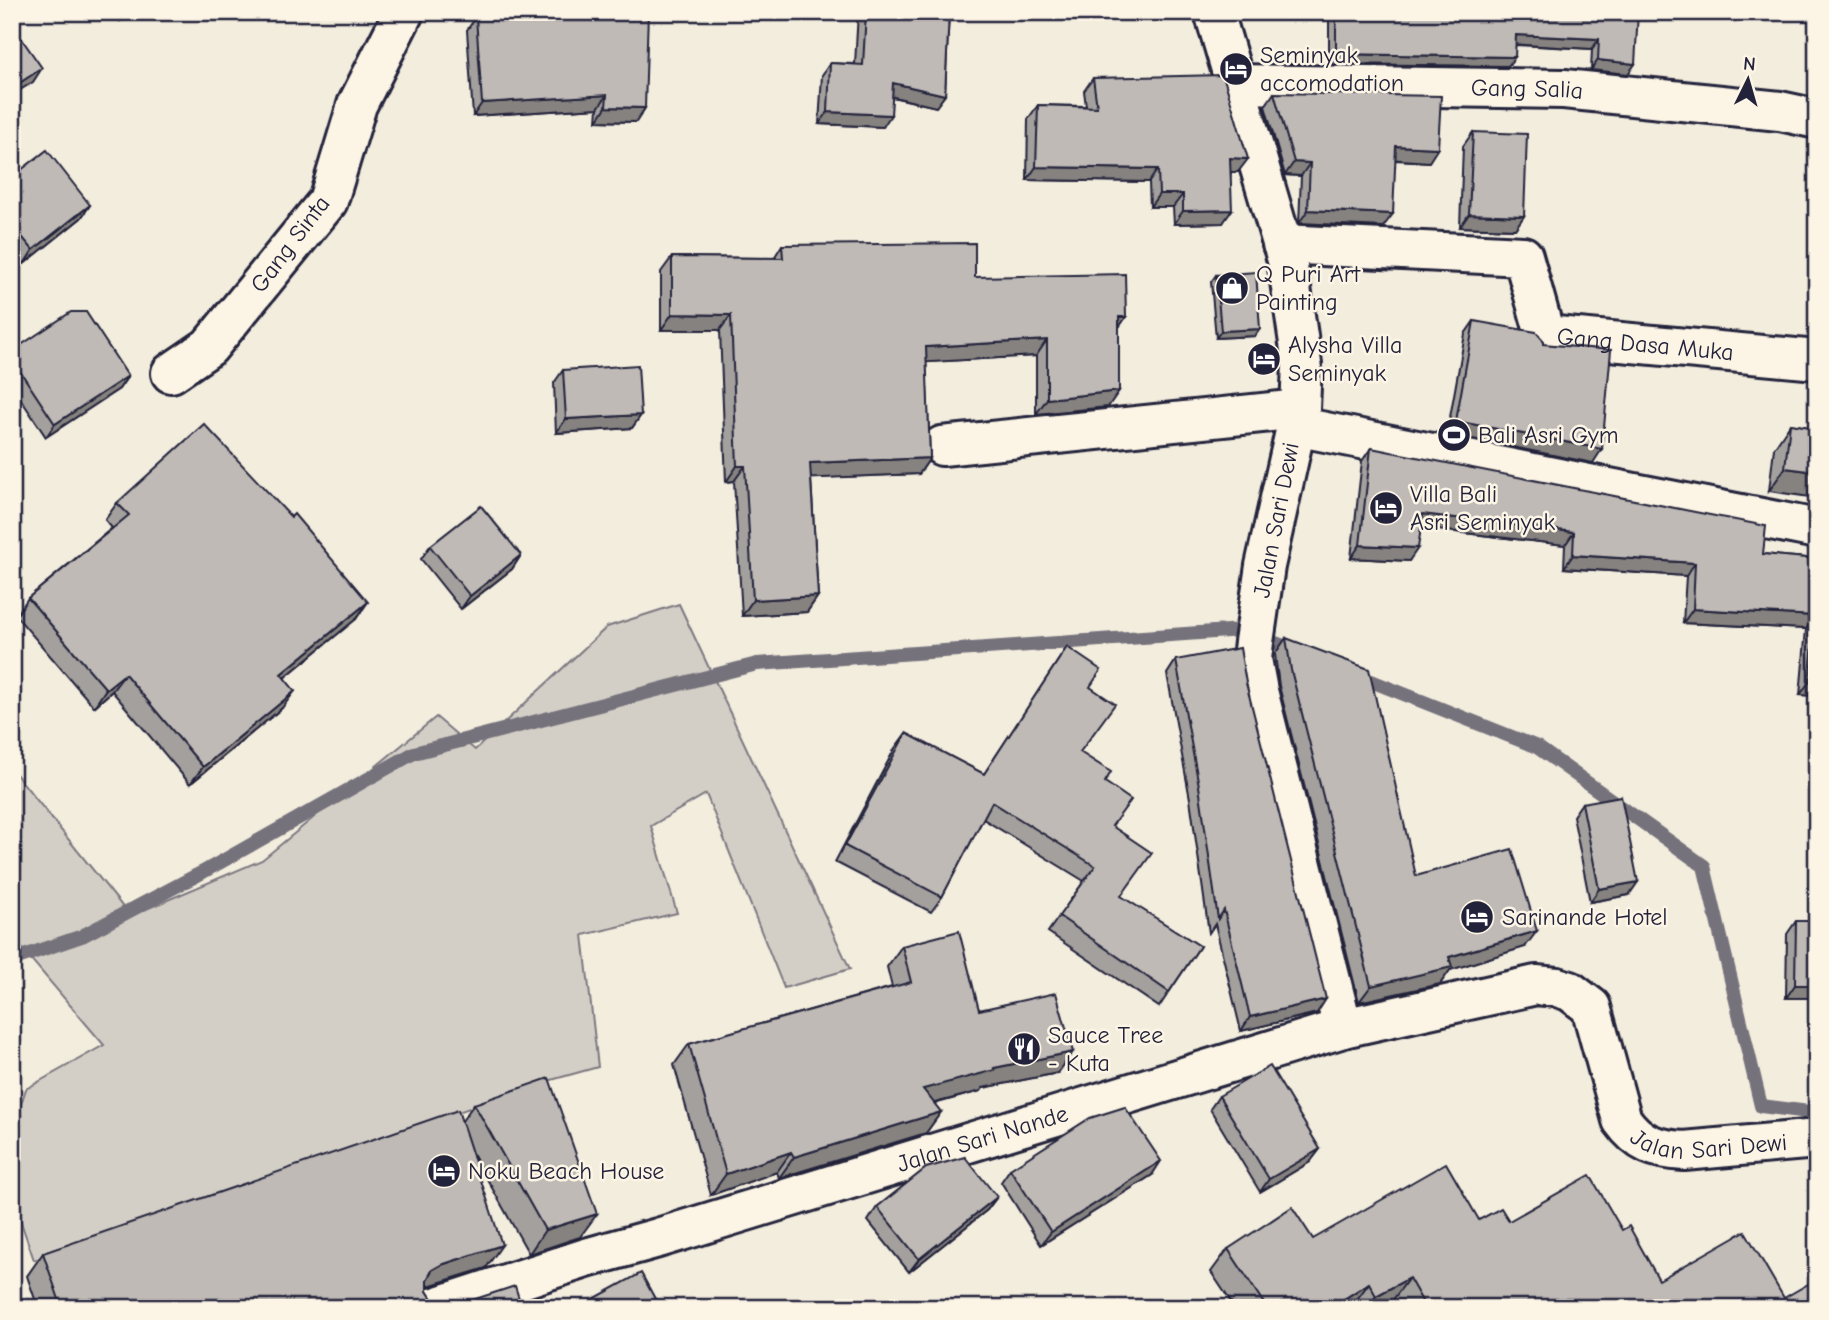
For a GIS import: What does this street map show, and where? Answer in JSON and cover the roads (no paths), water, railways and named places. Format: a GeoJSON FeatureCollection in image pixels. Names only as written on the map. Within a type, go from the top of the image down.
{"type":"FeatureCollection","features":[{"type":"Feature","properties":{"kind":"street","name":"Gang Sinta"},"geometry":{"type":"LineString","coordinates":[[171,373],[209,347],[328,201],[357,105],[404,12]]}},
{"type":"Feature","properties":{"kind":"street","name":"Jalan Sari Dewi"},"geometry":{"type":"LineString","coordinates":[[1214,12],[1287,260],[1302,364],[1297,418],[1261,594],[1252,659],[1343,1028]]}},
{"type":"Feature","properties":{"kind":"street","name":"Gang Salia"},"geometry":{"type":"LineString","coordinates":[[1235,84],[1564,89],[1780,111],[1817,119]]}},
{"type":"Feature","properties":{"kind":"street","name":"Gang Dasa Muka"},"geometry":{"type":"LineString","coordinates":[[1282,244],[1523,256],[1545,335],[1817,360]]}},
{"type":"Feature","properties":{"kind":"street"},"geometry":{"type":"LineString","coordinates":[[942,446],[1297,418],[1817,529]]}},
{"type":"Feature","properties":{"kind":"street","name":"Jalan Sari Dewi"},"geometry":{"type":"LineString","coordinates":[[1536,985],[1570,991],[1591,1007],[1622,1120],[1632,1135],[1646,1143],[1663,1149],[1684,1151],[1817,1139]]}},
{"type":"Feature","properties":{"kind":"street","name":"Jalan Sari Nande"},"geometry":{"type":"LineString","coordinates":[[432,1308],[586,1258],[1343,1028],[1536,985]]}},
{"type":"Feature","properties":{"kind":"waterway"},"geometry":{"type":"LineString","coordinates":[[12,960],[82,936],[203,872],[414,753],[757,664],[1242,630],[1299,652]]}},
{"type":"Feature","properties":{"kind":"waterway"},"geometry":{"type":"LineString","coordinates":[[1356,675],[1537,747],[1704,866],[1761,1106],[1817,1113]]}},
{"type":"Feature","properties":{"kind":"place","name":"Seminyak accomodation"},"geometry":{"type":"Point","coordinates":[1236,69]}},
{"type":"Feature","properties":{"kind":"place","name":"Q Puri Art Painting"},"geometry":{"type":"Point","coordinates":[1232,288]}},
{"type":"Feature","properties":{"kind":"place","name":"Alysha Villa Seminyak"},"geometry":{"type":"Point","coordinates":[1264,359]}},
{"type":"Feature","properties":{"kind":"place","name":"Bali Asri Gym"},"geometry":{"type":"Point","coordinates":[1454,435]}},
{"type":"Feature","properties":{"kind":"place","name":"Villa Bali Asri Seminyak"},"geometry":{"type":"Point","coordinates":[1386,508]}},
{"type":"Feature","properties":{"kind":"place","name":"Sarinande Hotel"},"geometry":{"type":"Point","coordinates":[1477,917]}},
{"type":"Feature","properties":{"kind":"place","name":"Sauce Tree - Kuta"},"geometry":{"type":"Point","coordinates":[1024,1049]}},
{"type":"Feature","properties":{"kind":"place","name":"Noku Beach House"},"geometry":{"type":"Point","coordinates":[444,1171]}}]}
